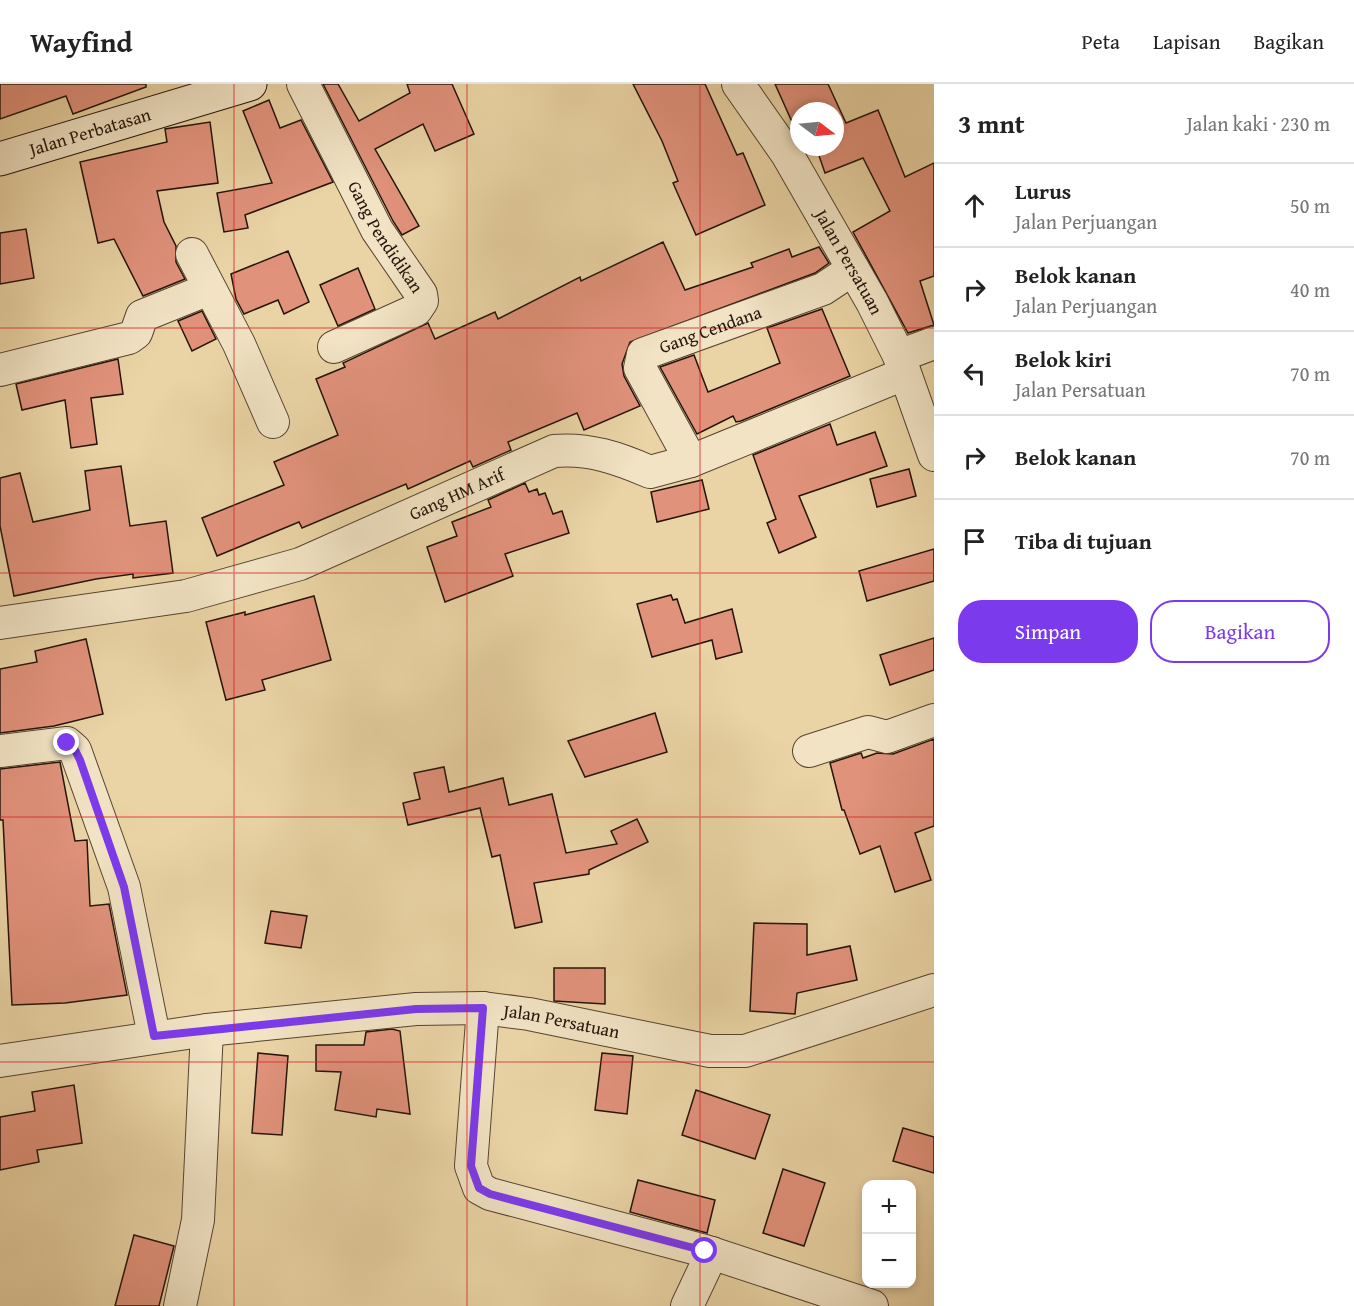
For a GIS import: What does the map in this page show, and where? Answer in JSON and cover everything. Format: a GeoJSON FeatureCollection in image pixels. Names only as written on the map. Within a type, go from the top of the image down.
{"type":"FeatureCollection","features":[{"type":"Feature","properties":{"kind":"street","name":"Jalan Perbatasan"},"geometry":{"type":"LineString","coordinates":[[0,159],[250,84]]}},
{"type":"Feature","properties":{"kind":"street","name":"Gang Pendidikan"},"geometry":{"type":"LineString","coordinates":[[303,84],[377,230],[421,294],[422,301],[416,310],[334,347]]}},
{"type":"Feature","properties":{"kind":"street","name":"Jalan Persatuan"},"geometry":{"type":"LineString","coordinates":[[738,84],[787,154],[853,269],[901,365],[934,455]]}},
{"type":"Feature","properties":{"kind":"street"},"geometry":{"type":"LineString","coordinates":[[192,254],[238,344],[273,422]]}},
{"type":"Feature","properties":{"kind":"street","name":"Gang Cendana"},"geometry":{"type":"LineString","coordinates":[[691,462],[640,368],[643,354],[823,289],[853,269]]}},
{"type":"Feature","properties":{"kind":"street"},"geometry":{"type":"LineString","coordinates":[[0,370],[129,338],[136,333],[142,316],[209,289]]}},
{"type":"Feature","properties":{"kind":"street","name":"Gang HM Arif"},"geometry":{"type":"LineString","coordinates":[[0,623],[186,596],[300,564],[554,451],[577,449],[594,451],[650,472],[691,462],[901,365],[934,344]]}},
{"type":"Feature","properties":{"kind":"street"},"geometry":{"type":"LineString","coordinates":[[809,751],[868,732],[887,737],[934,720]]}},
{"type":"Feature","properties":{"kind":"street"},"geometry":{"type":"LineString","coordinates":[[0,751],[67,743],[75,750],[124,887],[154,1036]]}},
{"type":"Feature","properties":{"kind":"street","name":"Jalan Persatuan"},"geometry":{"type":"LineString","coordinates":[[0,1061],[154,1036],[207,1030],[416,1009],[483,1008],[529,1014],[725,1053],[745,1052],[934,990]]}},
{"type":"Feature","properties":{"kind":"street"},"geometry":{"type":"LineString","coordinates":[[483,1008],[471,1166],[479,1188],[490,1194],[712,1253],[872,1306]]}},
{"type":"Feature","properties":{"kind":"street"},"geometry":{"type":"LineString","coordinates":[[180,1306],[198,1220],[207,1030]]}},
{"type":"Feature","properties":{"kind":"street"},"geometry":{"type":"LineString","coordinates":[[687,1306],[712,1253]]}},
{"type":"Feature","properties":{"kind":"building"},"geometry":{"type":"Polygon","coordinates":[[[0,84],[146,84],[146,87],[73,114],[66,96],[0,119],[0,84]]]}},
{"type":"Feature","properties":{"kind":"building"},"geometry":{"type":"Polygon","coordinates":[[[323,84],[338,84],[359,121],[410,93],[407,84],[452,84],[474,134],[435,151],[423,124],[375,149],[419,226],[402,235],[323,84]]]}},
{"type":"Feature","properties":{"kind":"building"},"geometry":{"type":"Polygon","coordinates":[[[633,84],[705,84],[737,155],[743,153],[765,205],[696,235],[673,183],[678,181],[662,141],[633,84]]]}},
{"type":"Feature","properties":{"kind":"building"},"geometry":{"type":"Polygon","coordinates":[[[775,84],[828,84],[836,102],[790,102],[790,117],[775,84]]]}},
{"type":"Feature","properties":{"kind":"building"},"geometry":{"type":"Polygon","coordinates":[[[269,100],[280,128],[301,120],[333,182],[245,215],[248,228],[224,232],[217,193],[272,183],[243,111],[269,100]]]}},
{"type":"Feature","properties":{"kind":"building"},"geometry":{"type":"Polygon","coordinates":[[[878,110],[905,177],[934,163],[934,276],[920,281],[934,325],[908,333],[853,232],[890,211],[863,158],[825,173],[819,156],[844,156],[844,119],[846,123],[878,110]]]}},
{"type":"Feature","properties":{"kind":"building"},"geometry":{"type":"Polygon","coordinates":[[[210,122],[218,183],[157,191],[164,222],[176,246],[176,262],[185,279],[143,296],[114,239],[98,243],[80,162],[167,142],[165,129],[210,122]]]}},
{"type":"Feature","properties":{"kind":"building"},"geometry":{"type":"Polygon","coordinates":[[[26,229],[34,278],[0,284],[0,233],[26,229]]]}},
{"type":"Feature","properties":{"kind":"building"},"geometry":{"type":"Polygon","coordinates":[[[663,242],[685,290],[753,267],[751,263],[789,249],[792,257],[819,247],[829,263],[815,273],[630,342],[622,364],[624,376],[640,406],[584,430],[577,413],[508,442],[511,450],[473,467],[470,461],[408,489],[406,484],[302,528],[299,522],[217,556],[202,518],[284,485],[274,462],[338,435],[316,379],[345,367],[343,363],[428,323],[435,339],[495,312],[498,319],[580,277],[581,281],[663,242]]]}},
{"type":"Feature","properties":{"kind":"building"},"geometry":{"type":"Polygon","coordinates":[[[288,251],[309,302],[284,314],[278,300],[244,314],[236,299],[231,274],[288,251]]]}},
{"type":"Feature","properties":{"kind":"building"},"geometry":{"type":"Polygon","coordinates":[[[358,268],[375,309],[338,326],[320,285],[358,268]]]}},
{"type":"Feature","properties":{"kind":"building"},"geometry":{"type":"Polygon","coordinates":[[[822,309],[850,376],[741,421],[736,422],[733,416],[697,434],[660,367],[694,355],[708,392],[780,363],[767,328],[822,309]]]}},
{"type":"Feature","properties":{"kind":"building"},"geometry":{"type":"Polygon","coordinates":[[[202,311],[216,339],[192,351],[178,321],[202,311]]]}},
{"type":"Feature","properties":{"kind":"building"},"geometry":{"type":"Polygon","coordinates":[[[118,359],[123,394],[91,398],[97,444],[71,448],[65,400],[22,410],[16,384],[118,359]]]}},
{"type":"Feature","properties":{"kind":"building"},"geometry":{"type":"Polygon","coordinates":[[[830,424],[837,445],[875,432],[887,466],[799,496],[816,537],[779,553],[767,523],[776,519],[753,455],[830,424]]]}},
{"type":"Feature","properties":{"kind":"building"},"geometry":{"type":"Polygon","coordinates":[[[121,466],[130,526],[166,521],[173,573],[133,578],[133,574],[96,579],[14,596],[0,526],[0,478],[20,473],[33,522],[90,510],[85,471],[121,466]]]}},
{"type":"Feature","properties":{"kind":"building"},"geometry":{"type":"Polygon","coordinates":[[[909,469],[916,496],[877,507],[870,479],[909,469]]]}},
{"type":"Feature","properties":{"kind":"building"},"geometry":{"type":"Polygon","coordinates":[[[702,480],[709,509],[657,522],[651,492],[702,480]]]}},
{"type":"Feature","properties":{"kind":"building"},"geometry":{"type":"Polygon","coordinates":[[[525,483],[529,492],[537,489],[539,495],[545,493],[553,514],[562,511],[569,533],[505,554],[513,576],[445,602],[427,547],[457,536],[452,522],[491,507],[488,500],[525,483]]]}},
{"type":"Feature","properties":{"kind":"building"},"geometry":{"type":"Polygon","coordinates":[[[934,549],[934,581],[867,601],[859,571],[934,549]]]}},
{"type":"Feature","properties":{"kind":"building"},"geometry":{"type":"Polygon","coordinates":[[[671,595],[673,600],[677,599],[685,623],[732,609],[742,652],[716,659],[712,640],[652,657],[637,604],[671,595]]]}},
{"type":"Feature","properties":{"kind":"building"},"geometry":{"type":"Polygon","coordinates":[[[314,596],[331,660],[262,680],[265,690],[226,700],[206,622],[245,612],[245,615],[314,596]]]}},
{"type":"Feature","properties":{"kind":"building"},"geometry":{"type":"Polygon","coordinates":[[[934,638],[934,670],[890,685],[880,655],[934,638]]]}},
{"type":"Feature","properties":{"kind":"building"},"geometry":{"type":"Polygon","coordinates":[[[86,639],[103,714],[54,726],[0,733],[0,669],[37,662],[35,651],[86,639]]]}},
{"type":"Feature","properties":{"kind":"building"},"geometry":{"type":"Polygon","coordinates":[[[655,713],[667,752],[585,777],[568,741],[655,713]]]}},
{"type":"Feature","properties":{"kind":"building"},"geometry":{"type":"Polygon","coordinates":[[[934,739],[934,826],[915,833],[931,880],[895,892],[880,846],[860,854],[844,810],[842,810],[830,763],[861,753],[863,758],[877,753],[893,754],[934,739]]]}},
{"type":"Feature","properties":{"kind":"building"},"geometry":{"type":"Polygon","coordinates":[[[60,762],[75,841],[87,840],[90,906],[109,904],[127,995],[65,1003],[12,1005],[3,820],[0,820],[0,769],[60,762]]]}},
{"type":"Feature","properties":{"kind":"building"},"geometry":{"type":"Polygon","coordinates":[[[444,767],[449,792],[503,778],[509,805],[552,794],[566,853],[617,844],[611,831],[637,819],[648,842],[589,870],[589,874],[534,883],[542,922],[515,928],[500,855],[492,857],[480,808],[408,825],[403,803],[420,799],[414,773],[444,767]]]}},
{"type":"Feature","properties":{"kind":"building"},"geometry":{"type":"Polygon","coordinates":[[[271,911],[307,916],[301,948],[265,943],[271,911]]]}},
{"type":"Feature","properties":{"kind":"building"},"geometry":{"type":"Polygon","coordinates":[[[754,923],[807,924],[807,955],[850,946],[857,980],[797,993],[795,1014],[750,1011],[754,923]]]}},
{"type":"Feature","properties":{"kind":"building"},"geometry":{"type":"Polygon","coordinates":[[[554,968],[605,968],[605,1004],[554,1001],[554,968]]]}},
{"type":"Feature","properties":{"kind":"building"},"geometry":{"type":"Polygon","coordinates":[[[392,1029],[400,1031],[410,1114],[377,1109],[376,1117],[335,1110],[341,1072],[316,1071],[316,1045],[364,1045],[366,1032],[392,1029]]]}},
{"type":"Feature","properties":{"kind":"building"},"geometry":{"type":"Polygon","coordinates":[[[258,1053],[288,1056],[282,1135],[252,1133],[258,1053]]]}},
{"type":"Feature","properties":{"kind":"building"},"geometry":{"type":"Polygon","coordinates":[[[602,1053],[633,1056],[627,1114],[595,1110],[602,1053]]]}},
{"type":"Feature","properties":{"kind":"building"},"geometry":{"type":"Polygon","coordinates":[[[74,1085],[82,1143],[37,1150],[39,1162],[0,1170],[0,1117],[35,1111],[32,1092],[74,1085]]]}},
{"type":"Feature","properties":{"kind":"building"},"geometry":{"type":"Polygon","coordinates":[[[696,1090],[770,1115],[755,1159],[682,1135],[696,1090]]]}},
{"type":"Feature","properties":{"kind":"building"},"geometry":{"type":"Polygon","coordinates":[[[903,1128],[934,1137],[934,1173],[893,1161],[903,1128]]]}},
{"type":"Feature","properties":{"kind":"building"},"geometry":{"type":"Polygon","coordinates":[[[783,1169],[825,1183],[804,1246],[763,1233],[783,1169]]]}},
{"type":"Feature","properties":{"kind":"building"},"geometry":{"type":"Polygon","coordinates":[[[638,1180],[715,1200],[707,1233],[630,1212],[638,1180]]]}},
{"type":"Feature","properties":{"kind":"building"},"geometry":{"type":"Polygon","coordinates":[[[134,1235],[174,1246],[159,1306],[115,1306],[134,1235]]]}},
{"type":"Feature","properties":{"kind":"route"},"geometry":{"type":"LineString","coordinates":[[67,743],[72,745],[80,760],[124,887],[154,1036],[416,1009],[483,1008],[471,1151],[472,1174],[479,1188],[490,1194],[705,1251]]}}]}
